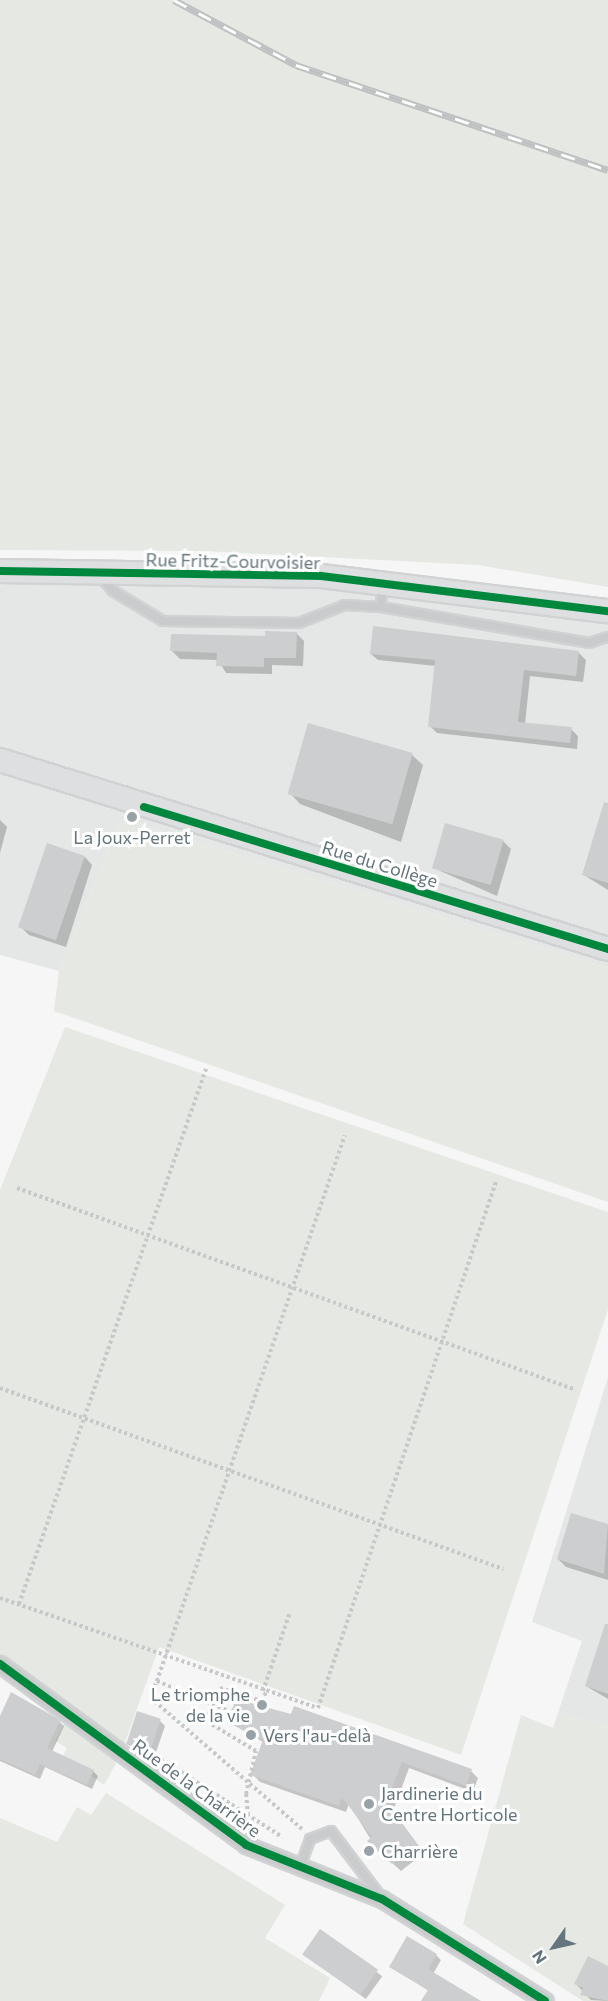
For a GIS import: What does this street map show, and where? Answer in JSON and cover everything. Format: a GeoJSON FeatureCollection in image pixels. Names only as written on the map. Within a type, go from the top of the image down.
{"type":"FeatureCollection","features":[{"type":"Feature","properties":{"kind":"main road","name":"Rue Fritz-Courvoisier"},"geometry":{"type":"LineString","coordinates":[[0,572],[321,576],[608,611]]}},
{"type":"Feature","properties":{"kind":"main road","name":"Rue du Collège"},"geometry":{"type":"LineString","coordinates":[[0,760],[608,949]]}},
{"type":"Feature","properties":{"kind":"street","name":"Rue de la Charrière"},"geometry":{"type":"LineString","coordinates":[[0,1664],[246,1845],[382,1899],[544,2001]]}},
{"type":"Feature","properties":{"kind":"lane"},"geometry":{"type":"LineString","coordinates":[[98,573],[113,591],[163,621],[299,622],[345,605],[381,607],[589,643],[608,636]]}},
{"type":"Feature","properties":{"kind":"lane"},"geometry":{"type":"LineString","coordinates":[[381,607],[382,585]]}},
{"type":"Feature","properties":{"kind":"lane"},"geometry":{"type":"LineString","coordinates":[[300,1867],[310,1839],[331,1832],[382,1899]]}},
{"type":"Feature","properties":{"kind":"path"},"geometry":{"type":"LineString","coordinates":[[19,1604],[206,1069]]}},
{"type":"Feature","properties":{"kind":"path"},"geometry":{"type":"LineString","coordinates":[[302,1829],[151,1698],[345,1135]]}},
{"type":"Feature","properties":{"kind":"path"},"geometry":{"type":"LineString","coordinates":[[0,1598],[166,1654],[264,1692],[318,1708],[382,1526],[441,1340],[497,1179]]}},
{"type":"Feature","properties":{"kind":"path"},"geometry":{"type":"LineString","coordinates":[[17,1188],[576,1390]]}},
{"type":"Feature","properties":{"kind":"path"},"geometry":{"type":"LineString","coordinates":[[0,1388],[503,1569]]}},
{"type":"Feature","properties":{"kind":"path"},"geometry":{"type":"LineString","coordinates":[[248,1815],[248,1782],[256,1750],[206,1721],[220,1688],[262,1701],[290,1612]]}},
{"type":"Feature","properties":{"kind":"path"},"geometry":{"type":"LineString","coordinates":[[157,1681],[231,1712]]}},
{"type":"Feature","properties":{"kind":"path"},"geometry":{"type":"LineString","coordinates":[[156,1756],[282,1837]]}},
{"type":"Feature","properties":{"kind":"shaded area"},"geometry":{"type":"Polygon","coordinates":[[[0,0],[608,0],[608,587],[478,565],[204,551],[0,550],[0,0]]]}},
{"type":"Feature","properties":{"kind":"shaded area"},"geometry":{"type":"Polygon","coordinates":[[[0,583],[353,589],[608,624],[608,968],[121,819],[59,971],[0,955],[0,583]]]}},
{"type":"Feature","properties":{"kind":"shaded area"},"geometry":{"type":"Polygon","coordinates":[[[121,819],[608,968],[608,1202],[54,1011],[59,971],[121,819]]]}},
{"type":"Feature","properties":{"kind":"shaded area"},"geometry":{"type":"Polygon","coordinates":[[[65,1027],[608,1212],[608,1309],[461,1755],[159,1647],[124,1745],[0,1655],[0,1190],[65,1027]]]}},
{"type":"Feature","properties":{"kind":"shaded area"},"geometry":{"type":"Polygon","coordinates":[[[608,1377],[608,1726],[558,1713],[582,1641],[532,1622],[608,1377]]]}},
{"type":"Feature","properties":{"kind":"shaded area"},"geometry":{"type":"Polygon","coordinates":[[[558,1713],[608,1726],[608,2001],[583,2001],[463,1924],[521,1715],[553,1728],[558,1713]]]}},
{"type":"Feature","properties":{"kind":"shaded area"},"geometry":{"type":"Polygon","coordinates":[[[67,1718],[120,1756],[104,1785],[63,1756],[67,1748],[55,1741],[67,1718]]]}},
{"type":"Feature","properties":{"kind":"shaded area"},"geometry":{"type":"Polygon","coordinates":[[[106,1793],[285,1905],[265,1938],[330,1978],[319,2001],[0,2001],[0,1818],[57,1842],[77,1807],[91,1815],[106,1793]]]}},
{"type":"Feature","properties":{"kind":"building"},"geometry":{"type":"Polygon","coordinates":[[[373,626],[579,651],[576,676],[524,670],[518,722],[572,727],[570,743],[428,727],[435,660],[370,654],[373,626]]]}},
{"type":"Feature","properties":{"kind":"building"},"geometry":{"type":"Polygon","coordinates":[[[265,631],[297,632],[296,658],[264,658],[264,667],[216,666],[217,653],[170,651],[171,634],[265,636],[265,631]]]}},
{"type":"Feature","properties":{"kind":"building"},"geometry":{"type":"Polygon","coordinates":[[[308,723],[413,753],[392,824],[288,794],[308,723]]]}},
{"type":"Feature","properties":{"kind":"building"},"geometry":{"type":"Polygon","coordinates":[[[604,802],[608,803],[608,883],[582,875],[604,802]]]}},
{"type":"Feature","properties":{"kind":"building"},"geometry":{"type":"Polygon","coordinates":[[[445,823],[504,840],[491,885],[432,868],[445,823]]]}},
{"type":"Feature","properties":{"kind":"building"},"geometry":{"type":"Polygon","coordinates":[[[47,843],[85,856],[56,940],[18,927],[47,843]]]}},
{"type":"Feature","properties":{"kind":"building"},"geometry":{"type":"Polygon","coordinates":[[[571,1513],[608,1524],[604,1574],[557,1559],[571,1513]]]}},
{"type":"Feature","properties":{"kind":"building"},"geometry":{"type":"Polygon","coordinates":[[[605,1624],[608,1624],[608,1694],[585,1686],[605,1624]]]}},
{"type":"Feature","properties":{"kind":"building"},"geometry":{"type":"Polygon","coordinates":[[[11,1692],[60,1720],[47,1748],[94,1770],[87,1785],[40,1764],[35,1775],[0,1759],[0,1716],[11,1692]]]}},
{"type":"Feature","properties":{"kind":"building"},"geometry":{"type":"Polygon","coordinates":[[[236,1699],[291,1714],[294,1706],[472,1769],[466,1786],[402,1762],[386,1803],[418,1845],[392,1864],[367,1841],[372,1837],[342,1797],[339,1806],[250,1775],[263,1740],[227,1722],[236,1699]]]}},
{"type":"Feature","properties":{"kind":"building"},"geometry":{"type":"Polygon","coordinates":[[[137,1711],[161,1719],[150,1752],[126,1744],[137,1711]]]}},
{"type":"Feature","properties":{"kind":"building"},"geometry":{"type":"Polygon","coordinates":[[[320,1929],[378,1970],[360,1995],[302,1954],[320,1929]]]}},
{"type":"Feature","properties":{"kind":"building"},"geometry":{"type":"Polygon","coordinates":[[[407,1936],[437,1954],[428,1969],[481,2001],[421,2001],[428,1990],[389,1967],[407,1936]]]}},
{"type":"Feature","properties":{"kind":"building"},"geometry":{"type":"Polygon","coordinates":[[[588,1956],[608,1966],[608,2001],[580,1995],[583,1988],[574,1984],[588,1956]]]}},
{"type":"Feature","properties":{"kind":"railway"},"geometry":{"type":"LineString","coordinates":[[174,0],[296,65],[608,170]]}},
{"type":"Feature","properties":{"kind":"cycle path"},"geometry":{"type":"LineString","coordinates":[[0,571],[321,576],[608,611]]}},
{"type":"Feature","properties":{"kind":"cycle path"},"geometry":{"type":"LineString","coordinates":[[144,807],[608,949]]}},
{"type":"Feature","properties":{"kind":"cycle path"},"geometry":{"type":"LineString","coordinates":[[0,1664],[246,1845],[382,1899],[545,2001]]}},
{"type":"Feature","properties":{"kind":"place","name":"La Joux-Perret"},"geometry":{"type":"Point","coordinates":[132,817]}},
{"type":"Feature","properties":{"kind":"place","name":"Le triomphe de la vie"},"geometry":{"type":"Point","coordinates":[262,1705]}},
{"type":"Feature","properties":{"kind":"place","name":"Vers l'au-delà"},"geometry":{"type":"Point","coordinates":[251,1735]}},
{"type":"Feature","properties":{"kind":"place","name":"Jardinerie du Centre Horticole"},"geometry":{"type":"Point","coordinates":[369,1804]}},
{"type":"Feature","properties":{"kind":"place","name":"Charrière"},"geometry":{"type":"Point","coordinates":[369,1851]}}]}
